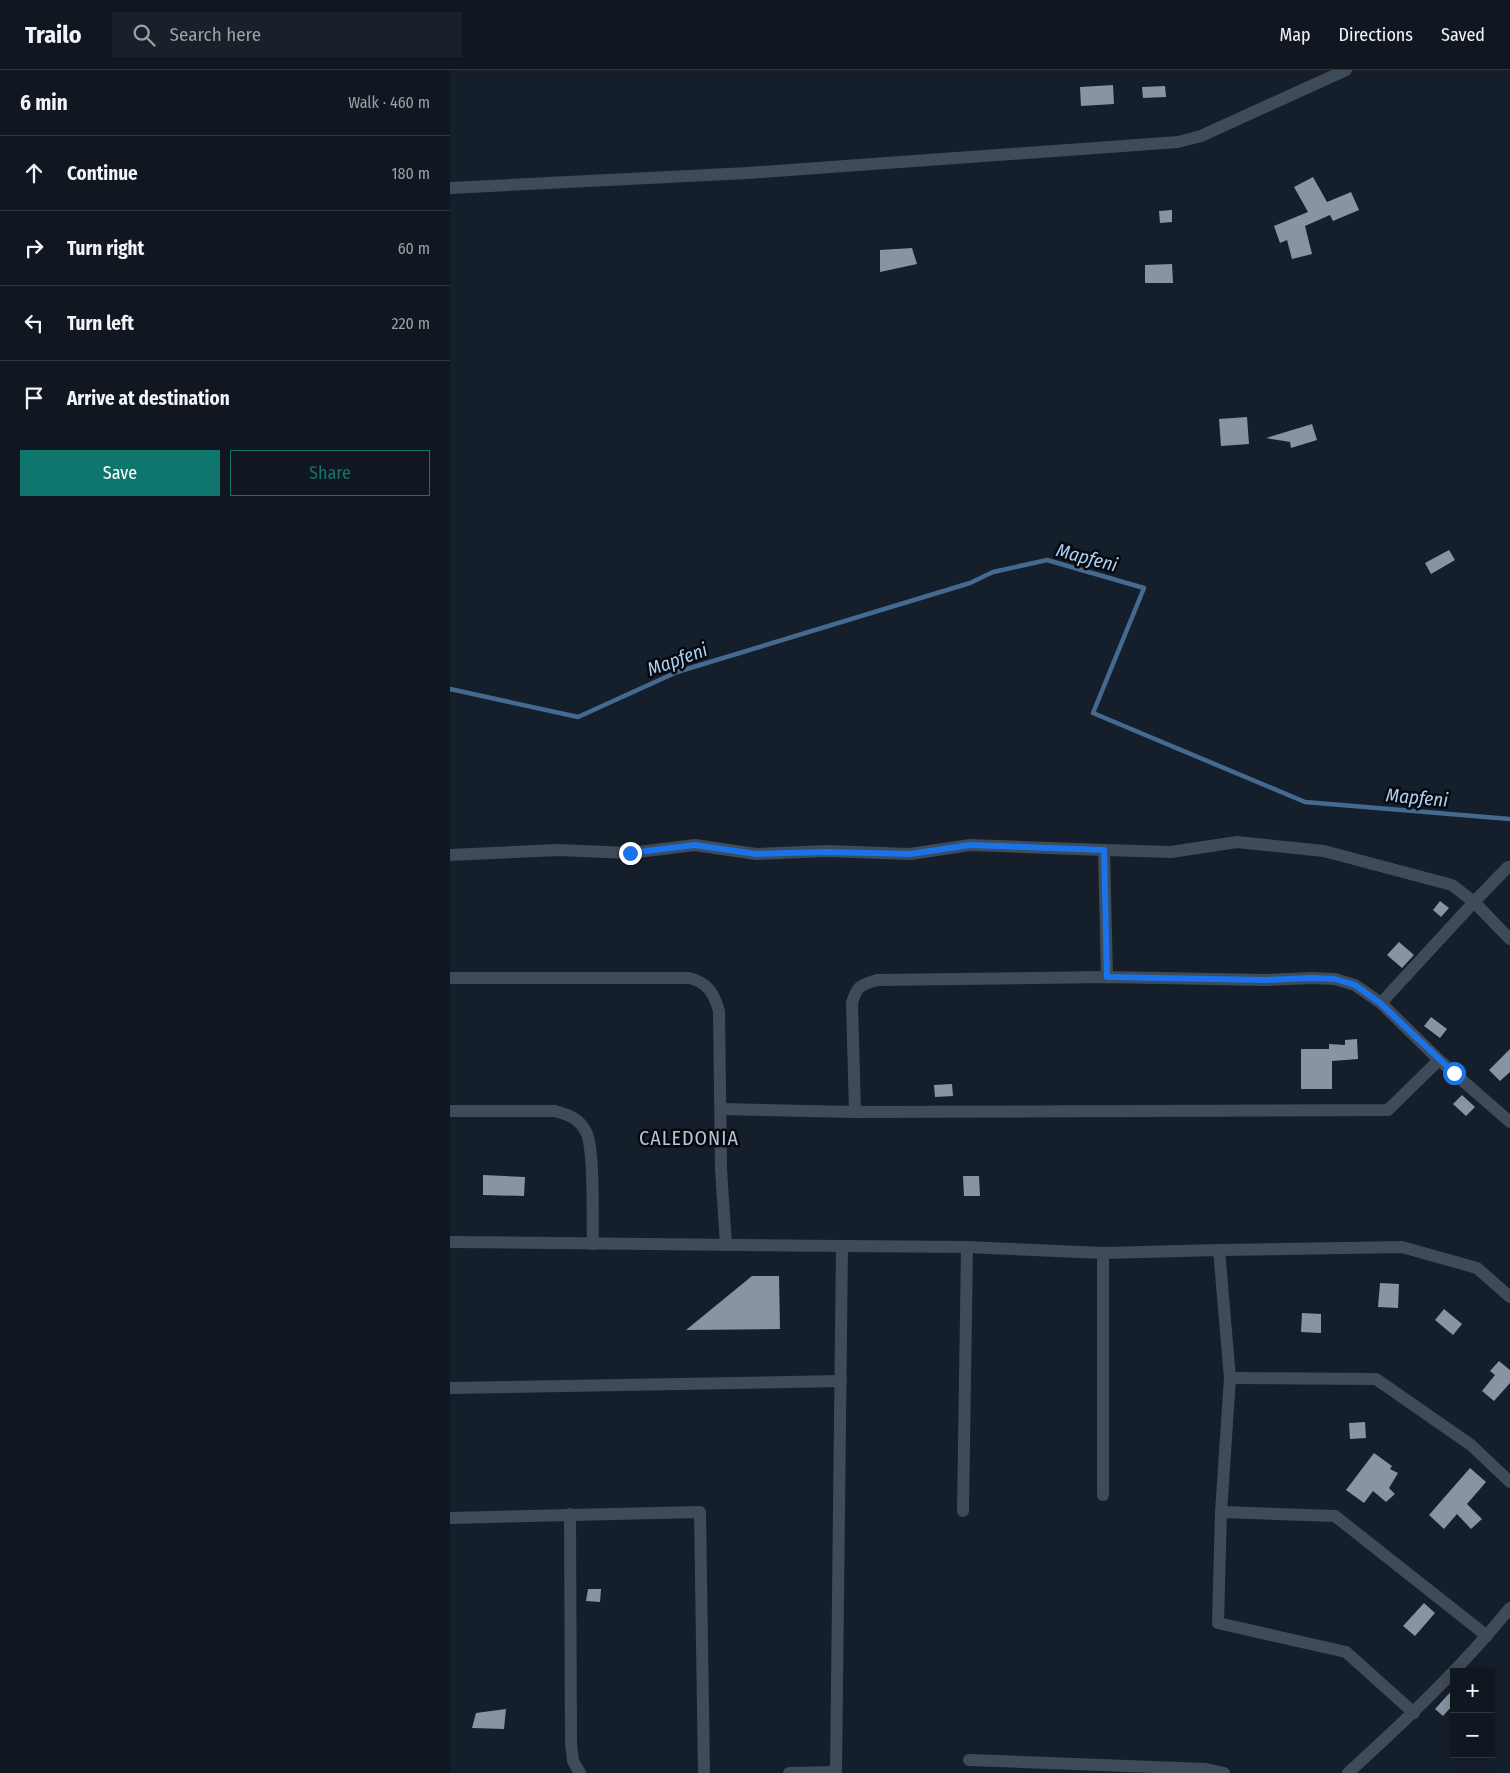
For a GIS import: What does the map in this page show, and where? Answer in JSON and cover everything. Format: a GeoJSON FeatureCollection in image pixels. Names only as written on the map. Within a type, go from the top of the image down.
{"type":"FeatureCollection","features":[{"type":"Feature","properties":{"kind":"street"},"geometry":{"type":"LineString","coordinates":[[450,188],[748,173],[1178,142],[1201,136],[1346,70]]}},
{"type":"Feature","properties":{"kind":"street"},"geometry":{"type":"LineString","coordinates":[[450,855],[558,850],[630,853],[695,845],[756,854],[827,852],[910,854],[970,845],[1171,852],[1237,842],[1324,851],[1452,885],[1474,902],[1510,939]]}},
{"type":"Feature","properties":{"kind":"street"},"geometry":{"type":"LineString","coordinates":[[1104,850],[1107,977]]}},
{"type":"Feature","properties":{"kind":"street"},"geometry":{"type":"LineString","coordinates":[[1380,1003],[1474,902],[1510,867]]}},
{"type":"Feature","properties":{"kind":"street"},"geometry":{"type":"LineString","coordinates":[[855,1112],[852,1003],[856,990],[864,984],[877,980],[1107,977],[1265,980],[1312,978],[1335,979],[1355,985],[1380,1003],[1439,1060],[1510,1122]]}},
{"type":"Feature","properties":{"kind":"street"},"geometry":{"type":"LineString","coordinates":[[450,978],[689,978],[699,980],[711,991],[716,999],[719,1011],[721,1168],[726,1245]]}},
{"type":"Feature","properties":{"kind":"street"},"geometry":{"type":"LineString","coordinates":[[721,1109],[855,1112],[1388,1110],[1439,1060]]}},
{"type":"Feature","properties":{"kind":"street"},"geometry":{"type":"LineString","coordinates":[[450,1111],[555,1111],[571,1115],[581,1124],[588,1134],[591,1150],[593,1244]]}},
{"type":"Feature","properties":{"kind":"street"},"geometry":{"type":"LineString","coordinates":[[450,1242],[967,1246],[1103,1253],[1402,1247],[1477,1268],[1510,1297]]}},
{"type":"Feature","properties":{"kind":"street"},"geometry":{"type":"LineString","coordinates":[[789,1773],[836,1772],[842,1246]]}},
{"type":"Feature","properties":{"kind":"street"},"geometry":{"type":"LineString","coordinates":[[963,1511],[967,1246]]}},
{"type":"Feature","properties":{"kind":"street"},"geometry":{"type":"LineString","coordinates":[[1219,1250],[1230,1378],[1221,1512],[1218,1623],[1346,1652],[1414,1713]]}},
{"type":"Feature","properties":{"kind":"street"},"geometry":{"type":"LineString","coordinates":[[1103,1253],[1103,1495]]}},
{"type":"Feature","properties":{"kind":"street"},"geometry":{"type":"LineString","coordinates":[[1230,1378],[1376,1379],[1471,1445],[1510,1482]]}},
{"type":"Feature","properties":{"kind":"street"},"geometry":{"type":"LineString","coordinates":[[450,1388],[840,1381]]}},
{"type":"Feature","properties":{"kind":"street"},"geometry":{"type":"LineString","coordinates":[[450,1518],[700,1512],[704,1773]]}},
{"type":"Feature","properties":{"kind":"street"},"geometry":{"type":"LineString","coordinates":[[1221,1512],[1335,1516],[1487,1636]]}},
{"type":"Feature","properties":{"kind":"street"},"geometry":{"type":"LineString","coordinates":[[570,1514],[571,1743],[573,1761],[580,1773]]}},
{"type":"Feature","properties":{"kind":"street"},"geometry":{"type":"LineString","coordinates":[[1348,1773],[1414,1713],[1487,1636],[1510,1608]]}},
{"type":"Feature","properties":{"kind":"street"},"geometry":{"type":"LineString","coordinates":[[969,1760],[1206,1769],[1224,1773]]}},
{"type":"Feature","properties":{"kind":"building"},"geometry":{"type":"Polygon","coordinates":[[[1113,85],[1114,104],[1081,106],[1080,87],[1113,85]]]}},
{"type":"Feature","properties":{"kind":"building"},"geometry":{"type":"Polygon","coordinates":[[[1165,86],[1166,97],[1143,98],[1142,87],[1165,86]]]}},
{"type":"Feature","properties":{"kind":"building"},"geometry":{"type":"Polygon","coordinates":[[[1313,177],[1327,202],[1351,192],[1359,210],[1333,221],[1330,215],[1305,226],[1312,254],[1292,259],[1287,240],[1280,243],[1274,226],[1308,212],[1294,187],[1313,177]]]}},
{"type":"Feature","properties":{"kind":"building"},"geometry":{"type":"Polygon","coordinates":[[[1172,210],[1172,222],[1160,223],[1159,211],[1172,210]]]}},
{"type":"Feature","properties":{"kind":"building"},"geometry":{"type":"Polygon","coordinates":[[[912,248],[917,264],[880,272],[880,250],[912,248]]]}},
{"type":"Feature","properties":{"kind":"building"},"geometry":{"type":"Polygon","coordinates":[[[1172,264],[1173,283],[1145,283],[1145,265],[1172,264]]]}},
{"type":"Feature","properties":{"kind":"building"},"geometry":{"type":"Polygon","coordinates":[[[1247,417],[1249,444],[1221,446],[1219,419],[1247,417]]]}},
{"type":"Feature","properties":{"kind":"building"},"geometry":{"type":"Polygon","coordinates":[[[1312,424],[1317,440],[1291,448],[1290,442],[1266,438],[1312,424]]]}},
{"type":"Feature","properties":{"kind":"building"},"geometry":{"type":"Polygon","coordinates":[[[1449,550],[1455,560],[1431,574],[1425,563],[1449,550]]]}},
{"type":"Feature","properties":{"kind":"building"},"geometry":{"type":"Polygon","coordinates":[[[1440,901],[1449,908],[1441,917],[1433,910],[1440,901]]]}},
{"type":"Feature","properties":{"kind":"building"},"geometry":{"type":"Polygon","coordinates":[[[1399,942],[1414,955],[1402,968],[1387,955],[1399,942]]]}},
{"type":"Feature","properties":{"kind":"building"},"geometry":{"type":"Polygon","coordinates":[[[1431,1017],[1447,1029],[1440,1038],[1424,1026],[1431,1017]]]}},
{"type":"Feature","properties":{"kind":"building"},"geometry":{"type":"Polygon","coordinates":[[[1357,1039],[1358,1059],[1332,1061],[1332,1089],[1301,1089],[1301,1049],[1329,1049],[1329,1044],[1345,1045],[1345,1040],[1357,1039]]]}},
{"type":"Feature","properties":{"kind":"building"},"geometry":{"type":"Polygon","coordinates":[[[1510,1049],[1510,1072],[1500,1081],[1489,1070],[1510,1049]]]}},
{"type":"Feature","properties":{"kind":"building"},"geometry":{"type":"Polygon","coordinates":[[[952,1084],[953,1096],[935,1097],[934,1085],[952,1084]]]}},
{"type":"Feature","properties":{"kind":"building"},"geometry":{"type":"Polygon","coordinates":[[[1462,1095],[1475,1107],[1466,1116],[1453,1104],[1462,1095]]]}},
{"type":"Feature","properties":{"kind":"building"},"geometry":{"type":"Polygon","coordinates":[[[483,1175],[525,1177],[524,1196],[483,1195],[483,1175]]]}},
{"type":"Feature","properties":{"kind":"building"},"geometry":{"type":"Polygon","coordinates":[[[963,1176],[979,1176],[980,1196],[964,1196],[963,1176]]]}},
{"type":"Feature","properties":{"kind":"building"},"geometry":{"type":"Polygon","coordinates":[[[752,1276],[779,1276],[780,1329],[686,1330],[752,1276]]]}},
{"type":"Feature","properties":{"kind":"building"},"geometry":{"type":"Polygon","coordinates":[[[1380,1283],[1399,1284],[1398,1308],[1378,1307],[1380,1283]]]}},
{"type":"Feature","properties":{"kind":"building"},"geometry":{"type":"Polygon","coordinates":[[[1444,1309],[1462,1324],[1453,1335],[1435,1320],[1444,1309]]]}},
{"type":"Feature","properties":{"kind":"building"},"geometry":{"type":"Polygon","coordinates":[[[1302,1313],[1321,1314],[1321,1333],[1301,1332],[1302,1313]]]}},
{"type":"Feature","properties":{"kind":"building"},"geometry":{"type":"Polygon","coordinates":[[[1499,1361],[1510,1370],[1510,1383],[1494,1401],[1482,1391],[1495,1375],[1490,1371],[1499,1361]]]}},
{"type":"Feature","properties":{"kind":"building"},"geometry":{"type":"Polygon","coordinates":[[[1365,1422],[1366,1438],[1350,1439],[1349,1423],[1365,1422]]]}},
{"type":"Feature","properties":{"kind":"building"},"geometry":{"type":"Polygon","coordinates":[[[1374,1453],[1392,1466],[1390,1469],[1398,1473],[1389,1488],[1395,1494],[1386,1502],[1373,1491],[1364,1503],[1346,1490],[1374,1453]]]}},
{"type":"Feature","properties":{"kind":"building"},"geometry":{"type":"Polygon","coordinates":[[[1470,1468],[1486,1482],[1467,1504],[1482,1519],[1471,1529],[1457,1514],[1444,1529],[1429,1515],[1470,1468]]]}},
{"type":"Feature","properties":{"kind":"building"},"geometry":{"type":"Polygon","coordinates":[[[588,1589],[601,1589],[600,1602],[586,1601],[588,1589]]]}},
{"type":"Feature","properties":{"kind":"building"},"geometry":{"type":"Polygon","coordinates":[[[1424,1603],[1435,1613],[1415,1636],[1403,1626],[1424,1603]]]}},
{"type":"Feature","properties":{"kind":"building"},"geometry":{"type":"Polygon","coordinates":[[[1450,1692],[1450,1708],[1443,1716],[1435,1709],[1450,1692]]]}},
{"type":"Feature","properties":{"kind":"building"},"geometry":{"type":"Polygon","coordinates":[[[506,1709],[504,1729],[472,1728],[476,1713],[506,1709]]]}},
{"type":"Feature","properties":{"kind":"waterway","name":"Mapfeni"},"geometry":{"type":"LineString","coordinates":[[450,689],[578,717],[677,672],[970,583],[993,572],[1047,560],[1144,588],[1093,713],[1305,802],[1510,819]]}},
{"type":"Feature","properties":{"kind":"district","name":"CALEDONIA"},"geometry":{"type":"Point","coordinates":[689,1138]}},
{"type":"Feature","properties":{"kind":"route"},"geometry":{"type":"LineString","coordinates":[[630,853],[695,845],[756,854],[827,852],[910,854],[970,845],[1104,850],[1107,977],[1265,980],[1335,979],[1355,985],[1380,1003],[1454,1073]]}}]}
